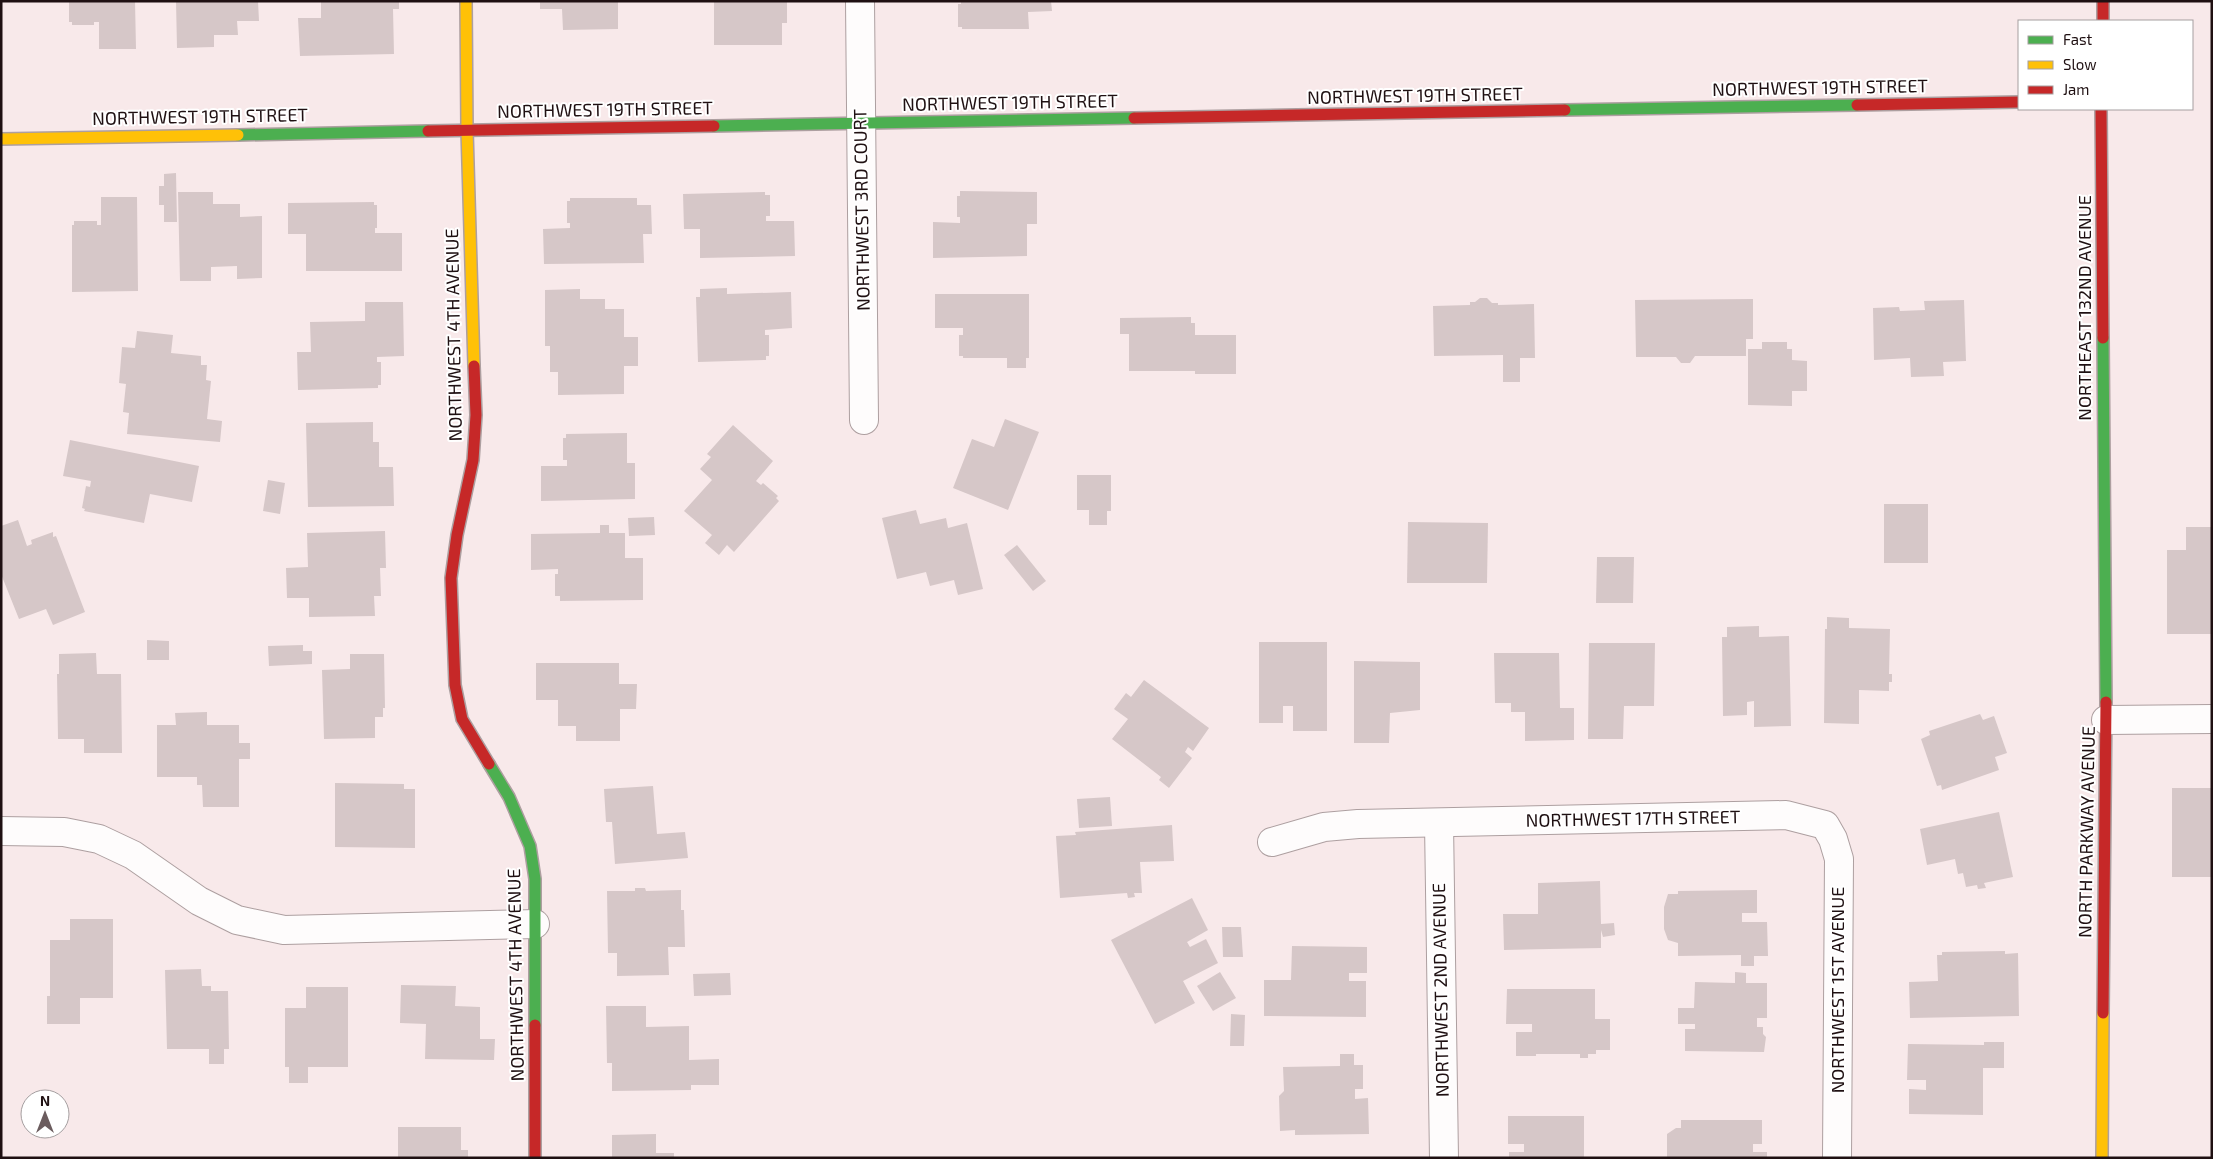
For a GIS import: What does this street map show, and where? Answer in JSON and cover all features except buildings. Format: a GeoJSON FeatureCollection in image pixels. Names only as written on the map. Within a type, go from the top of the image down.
{"type":"FeatureCollection","features":[{"type":"Feature","properties":{"kind":"street","name":"NORTHWEST 4TH AVENUE"},"geometry":{"type":"LineString","coordinates":[[466,1],[467,130],[476,414],[473,460],[457,535],[452,578],[455,685],[462,719],[509,797],[530,846],[535,879],[535,1158]]}},
{"type":"Feature","properties":{"kind":"street","name":"NORTHWEST 3RD COURT"},"geometry":{"type":"LineString","coordinates":[[860,1],[864,420]]}},
{"type":"Feature","properties":{"kind":"street"},"geometry":{"type":"LineString","coordinates":[[2102,20],[2103,1]]}},
{"type":"Feature","properties":{"kind":"street","name":"NORTHWEST 19TH STREET"},"geometry":{"type":"LineString","coordinates":[[1,138],[2018,102]]}},
{"type":"Feature","properties":{"kind":"street","name":"NORTHEAST 132ND AVENUE"},"geometry":{"type":"LineString","coordinates":[[2101,110],[2103,507]]}},
{"type":"Feature","properties":{"kind":"street","name":"NORTH PARKWAY AVENUE"},"geometry":{"type":"LineString","coordinates":[[2102,1158],[2106,720],[2103,507]]}},
{"type":"Feature","properties":{"kind":"street"},"geometry":{"type":"LineString","coordinates":[[2106,720],[2212,719]]}},
{"type":"Feature","properties":{"kind":"street","name":"NORTHWEST 17TH STREET"},"geometry":{"type":"LineString","coordinates":[[1272,842],[1324,827],[1358,824],[1786,815],[1825,825]]}},
{"type":"Feature","properties":{"kind":"street","name":"NORTHWEST 2ND AVENUE"},"geometry":{"type":"LineString","coordinates":[[1439,823],[1444,1158]]}},
{"type":"Feature","properties":{"kind":"street","name":"NORTHWEST 1ST AVENUE"},"geometry":{"type":"LineString","coordinates":[[1825,825],[1833,839],[1839,859],[1837,1158]]}},
{"type":"Feature","properties":{"kind":"street"},"geometry":{"type":"LineString","coordinates":[[1,831],[64,832],[100,839],[133,855],[199,901],[237,920],[284,930],[535,924]]}},
{"type":"Feature","properties":{"kind":"traffic: fast"},"geometry":{"type":"LineString","coordinates":[[1565,110],[1857,105]]}},
{"type":"Feature","properties":{"kind":"traffic: fast"},"geometry":{"type":"LineString","coordinates":[[714,126],[1134,118]]}},
{"type":"Feature","properties":{"kind":"traffic: fast"},"geometry":{"type":"LineString","coordinates":[[238,135],[428,131]]}},
{"type":"Feature","properties":{"kind":"traffic: fast"},"geometry":{"type":"LineString","coordinates":[[2103,338],[2106,702]]}},
{"type":"Feature","properties":{"kind":"traffic: fast"},"geometry":{"type":"LineString","coordinates":[[489,764],[509,797],[530,846],[535,879],[535,1025]]}},
{"type":"Feature","properties":{"kind":"traffic: slow"},"geometry":{"type":"LineString","coordinates":[[466,1],[467,130],[474,366]]}},
{"type":"Feature","properties":{"kind":"traffic: slow"},"geometry":{"type":"LineString","coordinates":[[1,139],[238,135]]}},
{"type":"Feature","properties":{"kind":"traffic: slow"},"geometry":{"type":"LineString","coordinates":[[2102,1158],[2103,1013]]}},
{"type":"Feature","properties":{"kind":"traffic: jam"},"geometry":{"type":"LineString","coordinates":[[2103,1],[2103,20]]}},
{"type":"Feature","properties":{"kind":"traffic: jam"},"geometry":{"type":"LineString","coordinates":[[1857,105],[2018,102]]}},
{"type":"Feature","properties":{"kind":"traffic: jam"},"geometry":{"type":"LineString","coordinates":[[1134,118],[1565,110]]}},
{"type":"Feature","properties":{"kind":"traffic: jam"},"geometry":{"type":"LineString","coordinates":[[2101,110],[2103,338]]}},
{"type":"Feature","properties":{"kind":"traffic: jam"},"geometry":{"type":"LineString","coordinates":[[428,131],[714,126]]}},
{"type":"Feature","properties":{"kind":"traffic: jam"},"geometry":{"type":"LineString","coordinates":[[474,366],[476,415],[473,460],[457,535],[451,578],[455,685],[462,719],[489,764]]}},
{"type":"Feature","properties":{"kind":"traffic: jam"},"geometry":{"type":"LineString","coordinates":[[2103,1013],[2106,702]]}},
{"type":"Feature","properties":{"kind":"traffic: jam"},"geometry":{"type":"LineString","coordinates":[[535,1025],[535,1158]]}}]}
